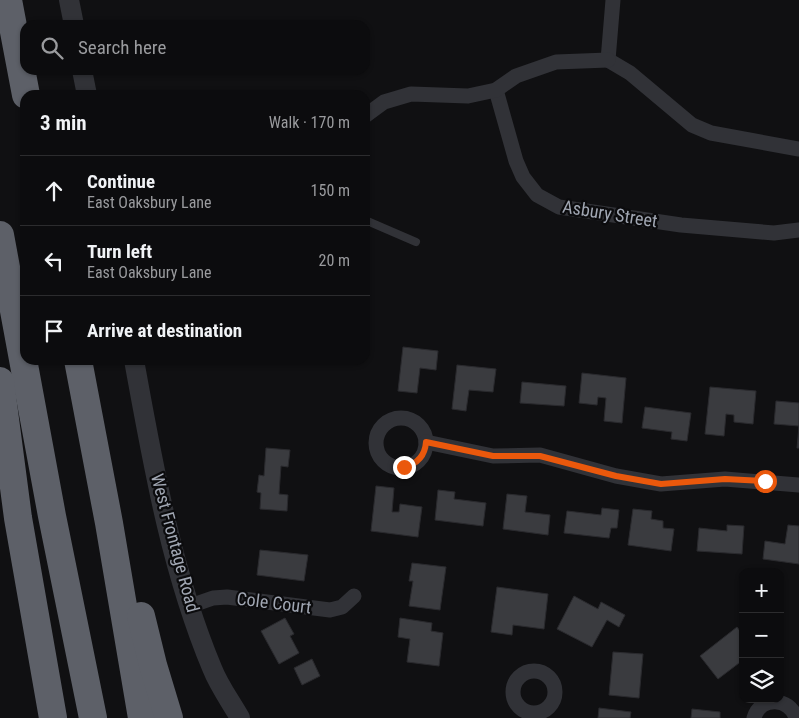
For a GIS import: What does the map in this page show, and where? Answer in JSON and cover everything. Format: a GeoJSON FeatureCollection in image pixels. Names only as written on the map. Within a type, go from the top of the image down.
{"type":"FeatureCollection","features":[{"type":"Feature","properties":{"kind":"highway"},"geometry":{"type":"LineString","coordinates":[[8,0],[20,63]]}},
{"type":"Feature","properties":{"kind":"highway"},"geometry":{"type":"LineString","coordinates":[[22,75],[25,90]]}},
{"type":"Feature","properties":{"kind":"highway"},"geometry":{"type":"LineString","coordinates":[[0,236],[20,344]]}},
{"type":"Feature","properties":{"kind":"highway"},"geometry":{"type":"LineString","coordinates":[[24,365],[93,718]]}},
{"type":"Feature","properties":{"kind":"highway"},"geometry":{"type":"LineString","coordinates":[[79,365],[109,523],[142,718]]}},
{"type":"Feature","properties":{"kind":"highway"},"geometry":{"type":"LineString","coordinates":[[0,381],[18,518],[53,718]]}},
{"type":"Feature","properties":{"kind":"highway"},"geometry":{"type":"LineString","coordinates":[[109,523],[141,613],[153,665],[169,718]]}},
{"type":"Feature","properties":{"kind":"street"},"geometry":{"type":"LineString","coordinates":[[69,0],[73,20]]}},
{"type":"Feature","properties":{"kind":"street"},"geometry":{"type":"LineString","coordinates":[[608,60],[613,0]]}},
{"type":"Feature","properties":{"kind":"street"},"geometry":{"type":"LineString","coordinates":[[370,112],[384,102],[411,94],[468,96],[496,90],[516,76],[556,62],[608,60],[630,73],[692,125],[711,134],[799,149]]}},
{"type":"Feature","properties":{"kind":"street"},"geometry":{"type":"LineString","coordinates":[[83,75],[86,90]]}},
{"type":"Feature","properties":{"kind":"street","name":"Asbury Street"},"geometry":{"type":"LineString","coordinates":[[496,90],[516,160],[523,177],[537,195],[559,207],[681,225],[774,233],[799,230]]}},
{"type":"Feature","properties":{"kind":"street","name":"West Frontage Road"},"geometry":{"type":"LineString","coordinates":[[135,365],[162,504],[190,606],[213,670],[240,718]]}},
{"type":"Feature","properties":{"kind":"street"},"geometry":{"type":"LineString","coordinates":[[426,442],[493,456],[540,456],[616,476],[661,484],[725,479],[799,485]]}},
{"type":"Feature","properties":{"kind":"street","name":"Cole Court"},"geometry":{"type":"LineString","coordinates":[[190,606],[213,598],[228,597],[330,610],[342,607],[354,596]]}},
{"type":"Feature","properties":{"kind":"street"},"geometry":{"type":"LineString","coordinates":[[754,718],[759,708],[765,704],[779,701],[790,708],[796,718]]}},
{"type":"Feature","properties":{"kind":"lane"},"geometry":{"type":"LineString","coordinates":[[370,222],[416,242]]}},
{"type":"Feature","properties":{"kind":"building"},"geometry":{"type":"Polygon","coordinates":[[[403,347],[438,351],[436,370],[420,368],[417,393],[398,391],[403,347]]]}},
{"type":"Feature","properties":{"kind":"building"},"geometry":{"type":"Polygon","coordinates":[[[457,365],[496,369],[493,392],[469,390],[466,411],[452,409],[457,365]]]}},
{"type":"Feature","properties":{"kind":"building"},"geometry":{"type":"Polygon","coordinates":[[[582,373],[626,378],[622,423],[604,421],[606,398],[598,397],[597,405],[579,403],[582,373]]]}},
{"type":"Feature","properties":{"kind":"building"},"geometry":{"type":"Polygon","coordinates":[[[522,382],[566,386],[564,406],[520,403],[522,382]]]}},
{"type":"Feature","properties":{"kind":"building"},"geometry":{"type":"Polygon","coordinates":[[[710,387],[756,391],[753,424],[734,422],[734,415],[726,414],[724,436],[705,434],[710,387]]]}},
{"type":"Feature","properties":{"kind":"building"},"geometry":{"type":"Polygon","coordinates":[[[776,401],[799,403],[799,426],[774,424],[776,401]]]}},
{"type":"Feature","properties":{"kind":"building"},"geometry":{"type":"Polygon","coordinates":[[[645,407],[691,413],[687,441],[671,439],[672,432],[642,428],[645,407]]]}},
{"type":"Feature","properties":{"kind":"building"},"geometry":{"type":"Polygon","coordinates":[[[799,426],[799,448],[797,448],[799,426]]]}},
{"type":"Feature","properties":{"kind":"building"},"geometry":{"type":"Polygon","coordinates":[[[266,448],[290,450],[288,467],[281,466],[279,494],[288,495],[287,511],[260,509],[261,493],[257,492],[259,475],[264,476],[266,448]]]}},
{"type":"Feature","properties":{"kind":"building"},"geometry":{"type":"Polygon","coordinates":[[[376,486],[394,488],[392,512],[399,512],[400,504],[422,507],[418,537],[371,531],[376,486]]]}},
{"type":"Feature","properties":{"kind":"building"},"geometry":{"type":"Polygon","coordinates":[[[438,490],[455,492],[454,499],[486,503],[483,526],[435,520],[438,490]]]}},
{"type":"Feature","properties":{"kind":"building"},"geometry":{"type":"Polygon","coordinates":[[[507,494],[527,496],[525,512],[550,515],[548,535],[503,529],[507,494]]]}},
{"type":"Feature","properties":{"kind":"building"},"geometry":{"type":"Polygon","coordinates":[[[602,508],[619,510],[617,528],[611,528],[609,538],[564,533],[567,511],[601,515],[602,508]]]}},
{"type":"Feature","properties":{"kind":"building"},"geometry":{"type":"Polygon","coordinates":[[[633,509],[652,511],[651,519],[663,521],[663,528],[674,529],[671,551],[628,545],[633,509]]]}},
{"type":"Feature","properties":{"kind":"building"},"geometry":{"type":"Polygon","coordinates":[[[727,525],[744,526],[742,554],[697,551],[699,528],[727,531],[727,525]]]}},
{"type":"Feature","properties":{"kind":"building"},"geometry":{"type":"Polygon","coordinates":[[[788,525],[799,526],[799,564],[763,559],[765,541],[785,544],[788,525]]]}},
{"type":"Feature","properties":{"kind":"building"},"geometry":{"type":"Polygon","coordinates":[[[260,550],[308,555],[304,581],[257,575],[260,550]]]}},
{"type":"Feature","properties":{"kind":"building"},"geometry":{"type":"Polygon","coordinates":[[[412,563],[446,567],[440,610],[409,606],[413,581],[409,581],[412,563]]]}},
{"type":"Feature","properties":{"kind":"building"},"geometry":{"type":"Polygon","coordinates":[[[497,587],[548,594],[544,629],[513,625],[512,635],[491,632],[497,587]]]}},
{"type":"Feature","properties":{"kind":"building"},"geometry":{"type":"Polygon","coordinates":[[[574,596],[598,609],[601,602],[625,615],[619,627],[607,620],[592,647],[557,629],[574,596]]]}},
{"type":"Feature","properties":{"kind":"building"},"geometry":{"type":"Polygon","coordinates":[[[285,618],[294,634],[290,636],[299,653],[279,664],[261,631],[285,618]]]}},
{"type":"Feature","properties":{"kind":"building"},"geometry":{"type":"Polygon","coordinates":[[[400,618],[432,623],[431,631],[443,633],[439,666],[407,662],[410,639],[398,637],[400,618]]]}},
{"type":"Feature","properties":{"kind":"building"},"geometry":{"type":"Polygon","coordinates":[[[737,627],[739,630],[739,663],[718,679],[700,656],[737,627]]]}},
{"type":"Feature","properties":{"kind":"building"},"geometry":{"type":"Polygon","coordinates":[[[613,652],[643,654],[639,698],[609,695],[613,652]]]}},
{"type":"Feature","properties":{"kind":"building"},"geometry":{"type":"Polygon","coordinates":[[[312,659],[320,676],[302,685],[294,668],[312,659]]]}},
{"type":"Feature","properties":{"kind":"building"},"geometry":{"type":"Polygon","coordinates":[[[599,708],[631,712],[630,718],[598,718],[599,708]]]}},
{"type":"Feature","properties":{"kind":"building"},"geometry":{"type":"Polygon","coordinates":[[[692,709],[720,712],[720,718],[691,718],[692,709]]]}},
{"type":"Feature","properties":{"kind":"route"},"geometry":{"type":"LineString","coordinates":[[404,467],[411,466],[417,462],[425,450],[426,442],[493,456],[540,456],[616,476],[661,484],[725,479],[765,481]]}}]}
